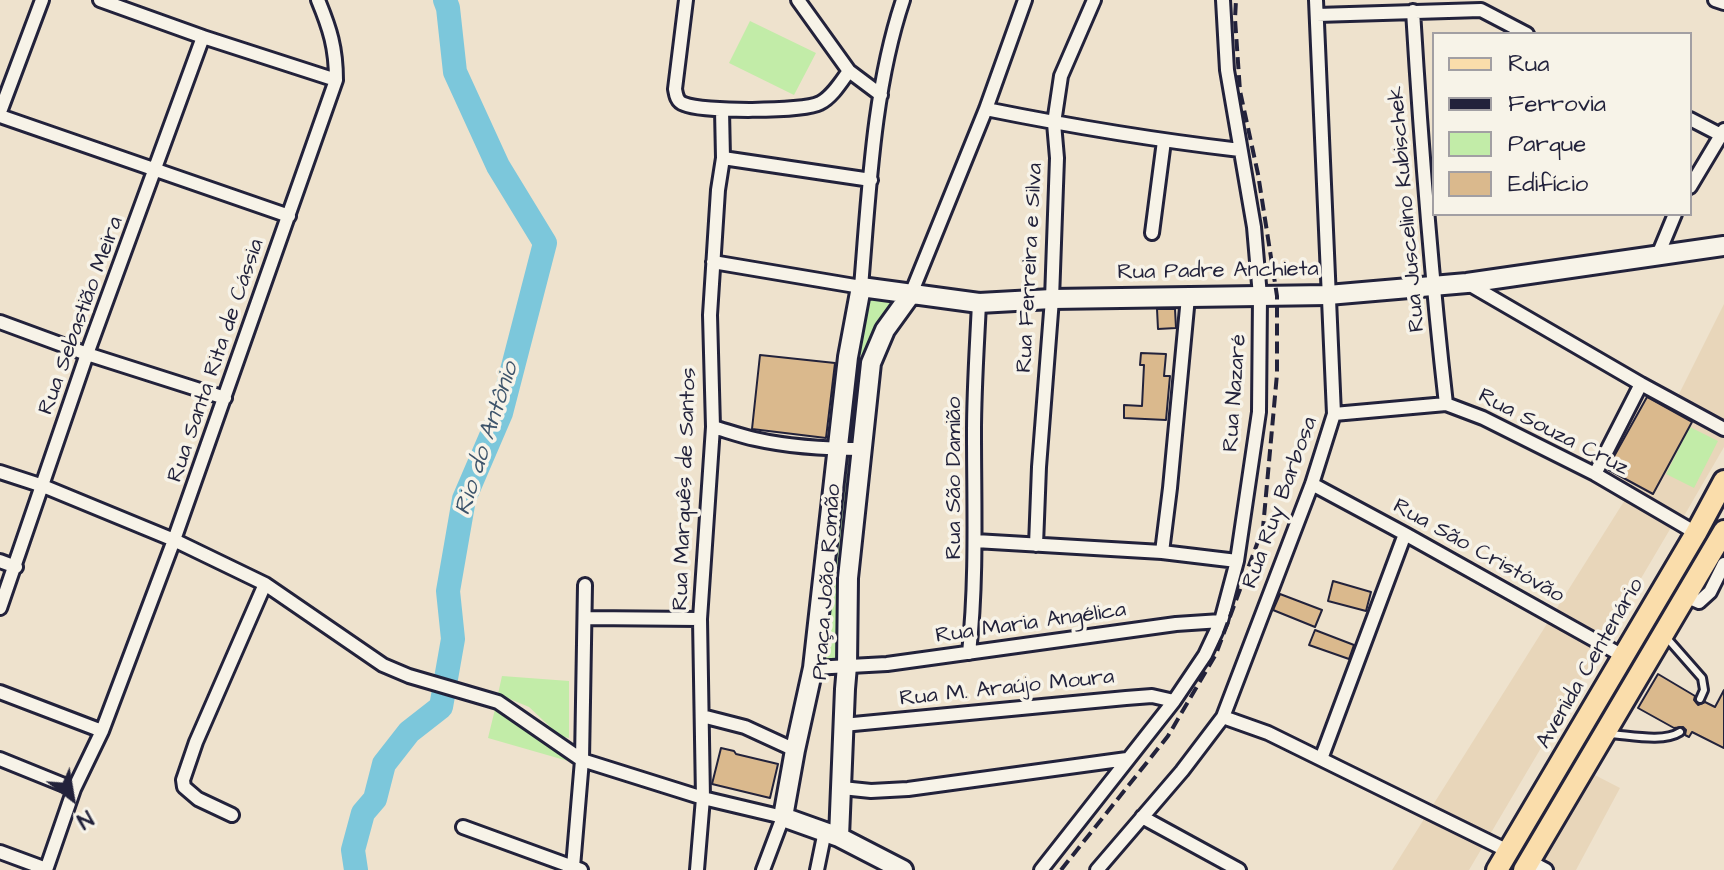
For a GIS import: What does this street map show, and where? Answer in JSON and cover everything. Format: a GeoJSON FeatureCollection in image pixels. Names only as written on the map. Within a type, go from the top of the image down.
{"type":"FeatureCollection","features":[{"type":"Feature","properties":{"kind":"main road","name":"Avenida Centenário"},"geometry":{"type":"LineString","coordinates":[[1497,870],[1724,481]]}},
{"type":"Feature","properties":{"kind":"main road"},"geometry":{"type":"LineString","coordinates":[[1533,867],[1605,733],[1724,531]]}},
{"type":"Feature","properties":{"kind":"main road"},"geometry":{"type":"LineString","coordinates":[[1641,626],[1663,634]]}},
{"type":"Feature","properties":{"kind":"main road"},"geometry":{"type":"LineString","coordinates":[[1587,718],[1605,733]]}},
{"type":"Feature","properties":{"kind":"street"},"geometry":{"type":"LineString","coordinates":[[42,0],[0,114],[289,216]]}},
{"type":"Feature","properties":{"kind":"street"},"geometry":{"type":"LineString","coordinates":[[100,0],[336,80]]}},
{"type":"Feature","properties":{"kind":"street","name":"Rua Santa Rita de Cássia"},"geometry":{"type":"LineString","coordinates":[[46,869],[74,789],[102,731],[174,540],[336,80],[336,55],[318,0]]}},
{"type":"Feature","properties":{"kind":"street"},"geometry":{"type":"LineString","coordinates":[[686,0],[675,89],[683,104],[722,110],[806,109],[822,103],[849,71]]}},
{"type":"Feature","properties":{"kind":"street"},"geometry":{"type":"LineString","coordinates":[[798,0],[849,71],[881,95]]}},
{"type":"Feature","properties":{"kind":"street"},"geometry":{"type":"LineString","coordinates":[[861,287],[884,65],[903,0]]}},
{"type":"Feature","properties":{"kind":"street"},"geometry":{"type":"LineString","coordinates":[[911,294],[986,109],[1025,0]]}},
{"type":"Feature","properties":{"kind":"street","name":"Rua Ferreira e Silva"},"geometry":{"type":"LineString","coordinates":[[1036,545],[1052,299],[1057,158],[1054,123],[1061,76],[1094,0]]}},
{"type":"Feature","properties":{"kind":"street","name":"Rua Nazaré"},"geometry":{"type":"LineString","coordinates":[[1041,870],[1174,701],[1205,655],[1221,621],[1237,561],[1259,412],[1260,296],[1254,227],[1227,70],[1223,0]]}},
{"type":"Feature","properties":{"kind":"street","name":"Rua Ruy Barbosa"},"geometry":{"type":"LineString","coordinates":[[1097,870],[1182,771],[1223,717],[1312,484],[1334,414],[1316,0]]}},
{"type":"Feature","properties":{"kind":"street"},"geometry":{"type":"LineString","coordinates":[[1715,0],[1724,3]]}},
{"type":"Feature","properties":{"kind":"street"},"geometry":{"type":"LineString","coordinates":[[1317,15],[1481,10],[1523,32]]}},
{"type":"Feature","properties":{"kind":"street","name":"Rua Juscelino Kubischek"},"geometry":{"type":"LineString","coordinates":[[1413,11],[1428,168],[1433,287],[1446,404]]}},
{"type":"Feature","properties":{"kind":"street","name":"Rua Sebastião Meira"},"geometry":{"type":"LineString","coordinates":[[0,608],[87,354],[203,37]]}},
{"type":"Feature","properties":{"kind":"street"},"geometry":{"type":"LineString","coordinates":[[986,109],[1164,141],[1240,150]]}},
{"type":"Feature","properties":{"kind":"street","name":"Rua Marquês de Santos"},"geometry":{"type":"LineString","coordinates":[[697,870],[703,798],[700,619],[713,427],[710,315],[723,158],[722,110]]}},
{"type":"Feature","properties":{"kind":"street"},"geometry":{"type":"LineString","coordinates":[[1692,120],[1722,132],[1692,184]]}},
{"type":"Feature","properties":{"kind":"street"},"geometry":{"type":"LineString","coordinates":[[1152,233],[1164,141]]}},
{"type":"Feature","properties":{"kind":"street"},"geometry":{"type":"LineString","coordinates":[[723,158],[871,180]]}},
{"type":"Feature","properties":{"kind":"street"},"geometry":{"type":"LineString","coordinates":[[1658,255],[1674,216]]}},
{"type":"Feature","properties":{"kind":"street","name":"Rua Padre Anchieta"},"geometry":{"type":"LineString","coordinates":[[713,262],[979,303],[1328,295],[1433,287],[1724,246]]}},
{"type":"Feature","properties":{"kind":"street"},"geometry":{"type":"LineString","coordinates":[[1467,283],[1724,429]]}},
{"type":"Feature","properties":{"kind":"street","name":"Praça João Romão"},"geometry":{"type":"LineString","coordinates":[[783,817],[813,668],[848,357],[861,287]]}},
{"type":"Feature","properties":{"kind":"street","name":"Praça João Romão"},"geometry":{"type":"LineString","coordinates":[[832,834],[842,788],[848,578],[871,363],[885,330],[911,294]]}},
{"type":"Feature","properties":{"kind":"street"},"geometry":{"type":"LineString","coordinates":[[1162,552],[1188,297]]}},
{"type":"Feature","properties":{"kind":"street","name":"Rua São Damião"},"geometry":{"type":"LineString","coordinates":[[969,653],[973,617],[974,428],[979,303]]}},
{"type":"Feature","properties":{"kind":"street"},"geometry":{"type":"LineString","coordinates":[[0,322],[87,354],[225,398]]}},
{"type":"Feature","properties":{"kind":"street"},"geometry":{"type":"LineString","coordinates":[[848,357],[871,363]]}},
{"type":"Feature","properties":{"kind":"street"},"geometry":{"type":"LineString","coordinates":[[1595,474],[1641,384]]}},
{"type":"Feature","properties":{"kind":"street","name":"Rua Souza Cruz"},"geometry":{"type":"LineString","coordinates":[[1334,414],[1446,404],[1483,418],[1595,474],[1696,533]]}},
{"type":"Feature","properties":{"kind":"street"},"geometry":{"type":"LineString","coordinates":[[713,427],[756,439],[863,449]]}},
{"type":"Feature","properties":{"kind":"street"},"geometry":{"type":"LineString","coordinates":[[0,472],[43,486],[174,540],[265,584],[383,665],[409,676],[498,702],[582,760],[703,798],[783,817],[832,834],[903,870]]}},
{"type":"Feature","properties":{"kind":"street","name":"Rua São Cristóvão"},"geometry":{"type":"LineString","coordinates":[[1312,484],[1623,656]]}},
{"type":"Feature","properties":{"kind":"street"},"geometry":{"type":"LineString","coordinates":[[1321,759],[1405,534]]}},
{"type":"Feature","properties":{"kind":"street"},"geometry":{"type":"LineString","coordinates":[[975,541],[1162,552],[1237,561]]}},
{"type":"Feature","properties":{"kind":"street"},"geometry":{"type":"LineString","coordinates":[[0,561],[16,567]]}},
{"type":"Feature","properties":{"kind":"street"},"geometry":{"type":"LineString","coordinates":[[1685,596],[1699,602],[1710,592],[1724,564]]}},
{"type":"Feature","properties":{"kind":"street"},"geometry":{"type":"LineString","coordinates":[[825,574],[848,578]]}},
{"type":"Feature","properties":{"kind":"street"},"geometry":{"type":"LineString","coordinates":[[232,815],[198,799],[184,787],[183,780],[196,742],[265,584]]}},
{"type":"Feature","properties":{"kind":"street"},"geometry":{"type":"LineString","coordinates":[[463,827],[577,869],[585,585]]}},
{"type":"Feature","properties":{"kind":"street"},"geometry":{"type":"LineString","coordinates":[[585,618],[700,619]]}},
{"type":"Feature","properties":{"kind":"street","name":"Rua Maria Angélica"},"geometry":{"type":"LineString","coordinates":[[813,668],[887,664],[1176,624],[1221,621]]}},
{"type":"Feature","properties":{"kind":"street"},"geometry":{"type":"LineString","coordinates":[[0,692],[102,731]]}},
{"type":"Feature","properties":{"kind":"street","name":"Rua M. Araújo Moura"},"geometry":{"type":"LineString","coordinates":[[843,725],[1152,696],[1174,701]]}},
{"type":"Feature","properties":{"kind":"street"},"geometry":{"type":"LineString","coordinates":[[702,716],[745,727],[795,750]]}},
{"type":"Feature","properties":{"kind":"street"},"geometry":{"type":"LineString","coordinates":[[1223,717],[1268,733],[1508,851]]}},
{"type":"Feature","properties":{"kind":"street"},"geometry":{"type":"LineString","coordinates":[[0,759],[74,789]]}},
{"type":"Feature","properties":{"kind":"street"},"geometry":{"type":"LineString","coordinates":[[842,788],[871,791],[908,789],[1127,759]]}},
{"type":"Feature","properties":{"kind":"street"},"geometry":{"type":"LineString","coordinates":[[763,870],[783,817]]}},
{"type":"Feature","properties":{"kind":"street"},"geometry":{"type":"LineString","coordinates":[[1142,817],[1239,870]]}},
{"type":"Feature","properties":{"kind":"street"},"geometry":{"type":"LineString","coordinates":[[817,870],[832,834]]}},
{"type":"Feature","properties":{"kind":"street"},"geometry":{"type":"LineString","coordinates":[[0,852],[46,869]]}},
{"type":"Feature","properties":{"kind":"lane"},"geometry":{"type":"LineString","coordinates":[[1663,634],[1702,678],[1704,690],[1700,699]]}},
{"type":"Feature","properties":{"kind":"lane"},"geometry":{"type":"LineString","coordinates":[[1605,733],[1662,738],[1673,737],[1680,732]]}},
{"type":"Feature","properties":{"kind":"shaded area"},"geometry":{"type":"Polygon","coordinates":[[[1724,304],[1724,447],[1684,516],[1679,514],[1469,870],[1392,870],[1628,495],[1632,486],[1606,470],[1647,392],[1673,406],[1724,304]]]}},
{"type":"Feature","properties":{"kind":"shaded area"},"geometry":{"type":"Polygon","coordinates":[[[1585,770],[1620,788],[1576,870],[1526,870],[1585,770]]]}},
{"type":"Feature","properties":{"kind":"green space"},"geometry":{"type":"Polygon","coordinates":[[[750,21],[816,53],[794,95],[729,63],[750,21]]]}},
{"type":"Feature","properties":{"kind":"green space"},"geometry":{"type":"Polygon","coordinates":[[[867,295],[892,301],[866,355],[855,355],[867,295]]]}},
{"type":"Feature","properties":{"kind":"green space"},"geometry":{"type":"Polygon","coordinates":[[[853,365],[864,366],[857,442],[845,444],[853,365]]]}},
{"type":"Feature","properties":{"kind":"green space"},"geometry":{"type":"Polygon","coordinates":[[[1690,427],[1718,441],[1694,488],[1666,474],[1690,427]]]}},
{"type":"Feature","properties":{"kind":"green space"},"geometry":{"type":"Polygon","coordinates":[[[842,455],[855,456],[843,572],[829,571],[842,455]]]}},
{"type":"Feature","properties":{"kind":"green space"},"geometry":{"type":"Polygon","coordinates":[[[829,582],[844,585],[840,664],[818,661],[829,582]]]}},
{"type":"Feature","properties":{"kind":"green space"},"geometry":{"type":"Polygon","coordinates":[[[502,676],[569,681],[569,738],[560,736],[529,707],[498,694],[502,676]]]}},
{"type":"Feature","properties":{"kind":"green space"},"geometry":{"type":"Polygon","coordinates":[[[496,705],[569,757],[568,761],[488,738],[496,705]]]}},
{"type":"Feature","properties":{"kind":"building"},"geometry":{"type":"Polygon","coordinates":[[[1157,309],[1175,309],[1176,328],[1158,329],[1157,309]]]}},
{"type":"Feature","properties":{"kind":"building"},"geometry":{"type":"Polygon","coordinates":[[[1141,353],[1166,354],[1164,376],[1170,376],[1166,420],[1124,418],[1124,405],[1142,406],[1144,365],[1140,365],[1141,353]]]}},
{"type":"Feature","properties":{"kind":"building"},"geometry":{"type":"Polygon","coordinates":[[[760,355],[835,363],[826,438],[752,429],[760,355]]]}},
{"type":"Feature","properties":{"kind":"building"},"geometry":{"type":"Polygon","coordinates":[[[1647,397],[1692,422],[1653,494],[1607,469],[1647,397]]]}},
{"type":"Feature","properties":{"kind":"building"},"geometry":{"type":"Polygon","coordinates":[[[1333,581],[1371,592],[1366,611],[1328,601],[1333,581]]]}},
{"type":"Feature","properties":{"kind":"building"},"geometry":{"type":"Polygon","coordinates":[[[1280,594],[1322,610],[1315,627],[1273,610],[1280,594]]]}},
{"type":"Feature","properties":{"kind":"building"},"geometry":{"type":"Polygon","coordinates":[[[1315,630],[1354,645],[1349,659],[1309,645],[1315,630]]]}},
{"type":"Feature","properties":{"kind":"building"},"geometry":{"type":"Polygon","coordinates":[[[1658,674],[1695,696],[1698,705],[1705,702],[1715,707],[1724,690],[1724,748],[1692,732],[1689,737],[1685,735],[1683,727],[1674,728],[1638,708],[1658,674]]]}},
{"type":"Feature","properties":{"kind":"building"},"geometry":{"type":"Polygon","coordinates":[[[721,748],[778,764],[770,798],[712,784],[721,748]]]}},
{"type":"Feature","properties":{"kind":"waterway","name":"Rio do Antônio"},"geometry":{"type":"LineString","coordinates":[[356,870],[353,850],[363,813],[375,799],[384,764],[409,732],[441,707],[453,639],[448,591],[464,499],[501,413],[545,243],[498,166],[455,72],[445,0]]}},
{"type":"Feature","properties":{"kind":"railway"},"geometry":{"type":"LineString","coordinates":[[1061,870],[1168,736],[1216,654],[1263,528],[1277,374],[1277,296],[1258,174],[1240,91],[1236,0]]}}]}
